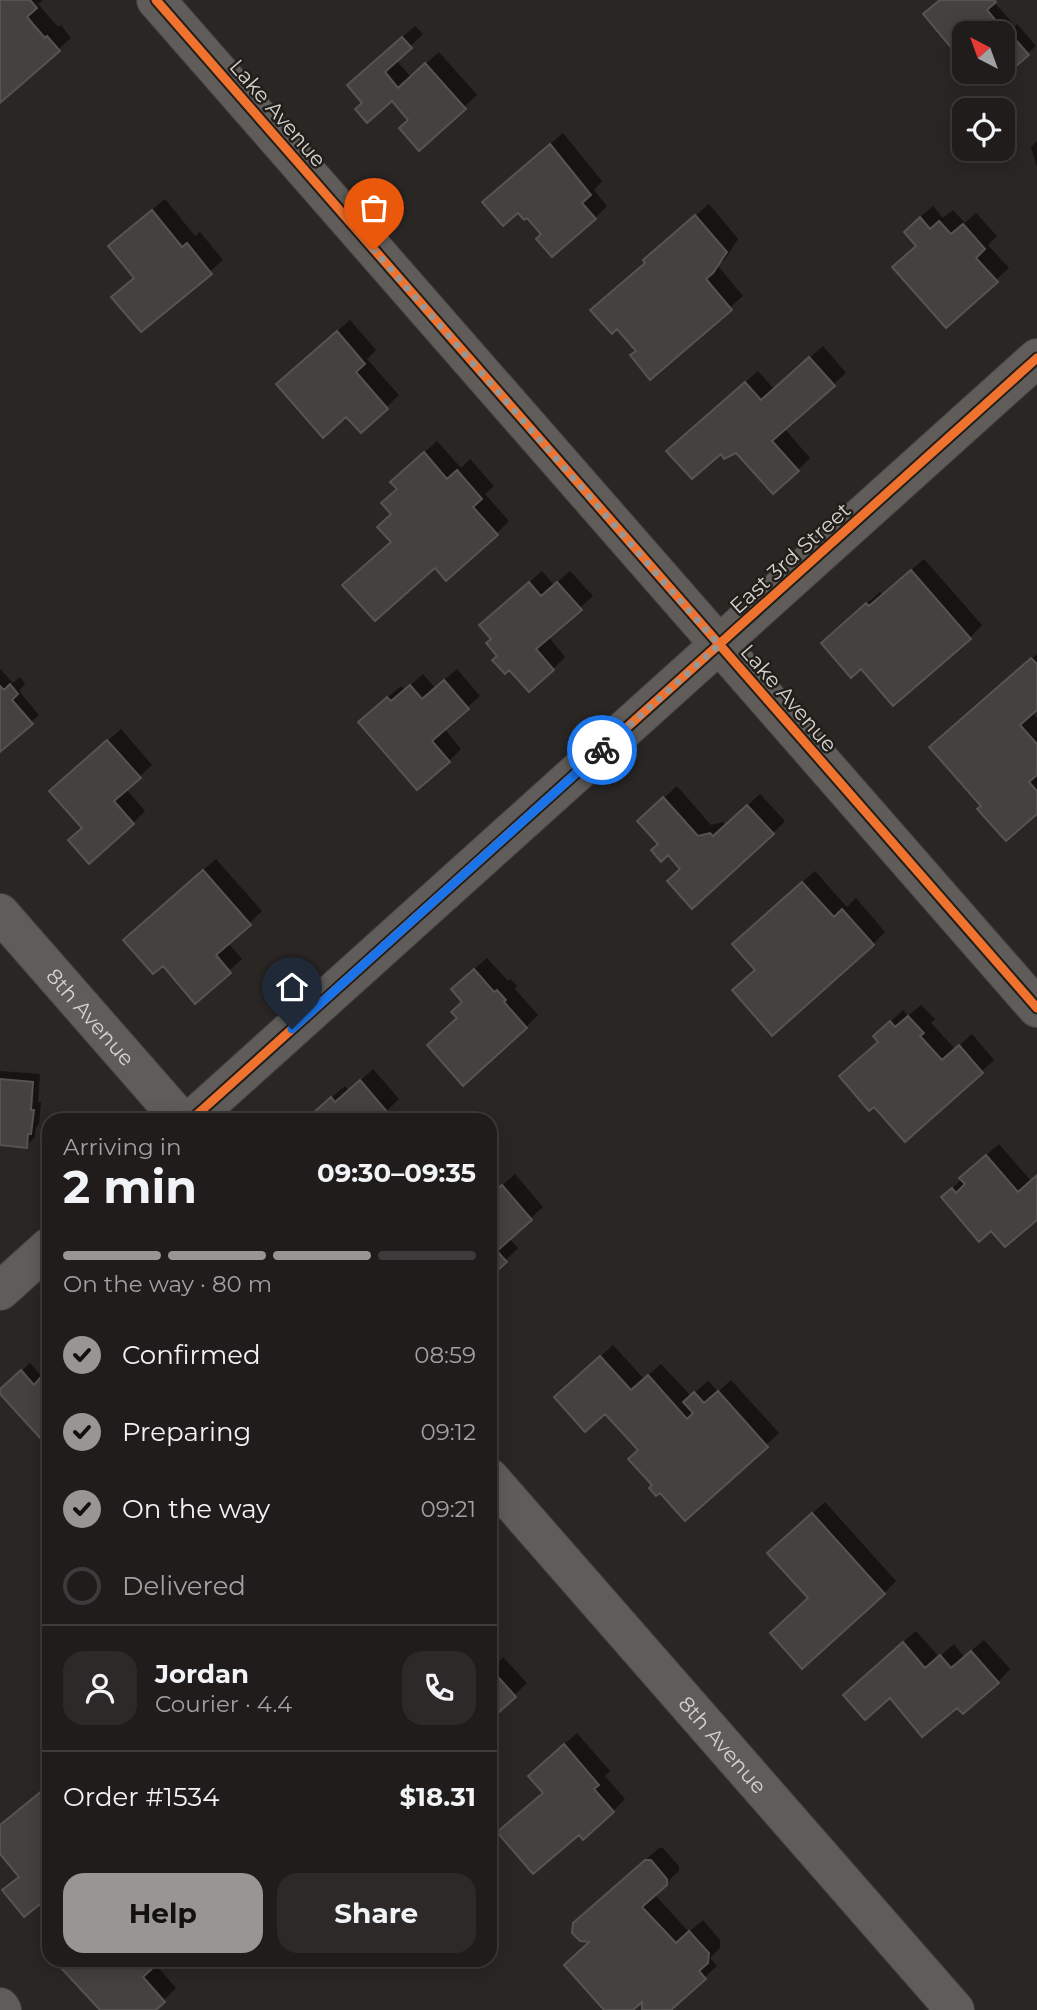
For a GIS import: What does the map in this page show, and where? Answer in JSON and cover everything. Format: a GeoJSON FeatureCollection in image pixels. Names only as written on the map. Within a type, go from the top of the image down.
{"type":"FeatureCollection","features":[{"type":"Feature","properties":{"kind":"street","name":"Lake Avenue"},"geometry":{"type":"LineString","coordinates":[[156,0],[1037,1008]]}},
{"type":"Feature","properties":{"kind":"street","name":"East 3rd Street"},"geometry":{"type":"LineString","coordinates":[[199,1113],[1037,358]]}},
{"type":"Feature","properties":{"kind":"street","name":"8th Avenue"},"geometry":{"type":"LineString","coordinates":[[0,913],[175,1113]]}},
{"type":"Feature","properties":{"kind":"street"},"geometry":{"type":"LineString","coordinates":[[0,1292],[42,1253]]}},
{"type":"Feature","properties":{"kind":"street","name":"8th Avenue"},"geometry":{"type":"LineString","coordinates":[[497,1486],[954,2010]]}},
{"type":"Feature","properties":{"kind":"building"},"geometry":{"type":"Polygon","coordinates":[[[0,0],[30,0],[37,8],[27,17],[60,51],[0,103],[0,0]]]}},
{"type":"Feature","properties":{"kind":"building"},"geometry":{"type":"Polygon","coordinates":[[[940,0],[996,2],[987,10],[996,21],[952,21],[952,49],[923,14],[940,0]]]}},
{"type":"Feature","properties":{"kind":"building"},"geometry":{"type":"Polygon","coordinates":[[[402,37],[412,48],[385,72],[398,88],[425,63],[466,109],[419,151],[399,128],[408,120],[392,101],[367,123],[355,109],[362,103],[347,85],[402,37]]]}},
{"type":"Feature","properties":{"kind":"building"},"geometry":{"type":"Polygon","coordinates":[[[1015,39],[1029,55],[1015,67],[1015,39]]]}},
{"type":"Feature","properties":{"kind":"building"},"geometry":{"type":"Polygon","coordinates":[[[550,144],[591,195],[582,203],[596,219],[552,257],[536,239],[541,234],[527,218],[524,220],[518,213],[503,226],[482,202],[550,144]]]}},
{"type":"Feature","properties":{"kind":"building"},"geometry":{"type":"Polygon","coordinates":[[[152,210],[182,247],[187,243],[212,274],[141,332],[111,297],[134,278],[108,246],[152,210]]]}},
{"type":"Feature","properties":{"kind":"building"},"geometry":{"type":"Polygon","coordinates":[[[695,215],[727,252],[706,279],[732,310],[650,380],[630,355],[636,351],[617,329],[612,334],[590,310],[695,215]]]}},
{"type":"Feature","properties":{"kind":"building"},"geometry":{"type":"Polygon","coordinates":[[[920,217],[930,229],[939,221],[951,234],[963,224],[985,249],[976,258],[998,282],[946,328],[892,267],[916,246],[904,232],[920,217]]]}},
{"type":"Feature","properties":{"kind":"building"},"geometry":{"type":"Polygon","coordinates":[[[337,331],[365,364],[356,372],[388,409],[361,433],[346,417],[323,438],[276,384],[337,331]]]}},
{"type":"Feature","properties":{"kind":"building"},"geometry":{"type":"Polygon","coordinates":[[[809,357],[835,386],[772,441],[799,471],[773,494],[736,453],[724,459],[721,454],[692,479],[666,451],[745,382],[761,400],[809,357]]]}},
{"type":"Feature","properties":{"kind":"building"},"geometry":{"type":"Polygon","coordinates":[[[424,452],[447,479],[457,470],[482,499],[473,507],[498,535],[446,581],[435,568],[375,621],[342,585],[391,542],[377,527],[391,514],[381,503],[397,489],[390,482],[424,452]]]}},
{"type":"Feature","properties":{"kind":"building"},"geometry":{"type":"Polygon","coordinates":[[[911,570],[971,639],[893,706],[861,669],[851,678],[821,643],[866,603],[869,606],[911,570]]]}},
{"type":"Feature","properties":{"kind":"building"},"geometry":{"type":"Polygon","coordinates":[[[529,582],[541,596],[557,582],[582,610],[536,649],[554,670],[529,692],[509,670],[505,674],[492,660],[497,656],[486,643],[491,639],[479,625],[529,582]]]}},
{"type":"Feature","properties":{"kind":"building"},"geometry":{"type":"Polygon","coordinates":[[[1031,658],[1037,664],[1037,710],[1020,725],[1037,744],[1037,775],[1029,782],[1037,791],[1037,814],[1006,841],[977,809],[981,806],[929,747],[1031,658]]]}},
{"type":"Feature","properties":{"kind":"building"},"geometry":{"type":"Polygon","coordinates":[[[444,680],[469,709],[432,741],[450,762],[417,790],[358,722],[387,697],[391,701],[410,685],[422,699],[444,680]]]}},
{"type":"Feature","properties":{"kind":"building"},"geometry":{"type":"Polygon","coordinates":[[[10,684],[18,694],[12,700],[33,724],[0,752],[0,686],[4,690],[10,684]]]}},
{"type":"Feature","properties":{"kind":"building"},"geometry":{"type":"Polygon","coordinates":[[[107,740],[141,778],[114,801],[134,824],[89,864],[68,840],[82,828],[49,791],[107,740]]]}},
{"type":"Feature","properties":{"kind":"building"},"geometry":{"type":"Polygon","coordinates":[[[663,797],[698,836],[710,833],[713,836],[747,805],[774,834],[692,909],[667,881],[680,869],[668,855],[661,862],[651,850],[658,844],[637,821],[663,797]]]}},
{"type":"Feature","properties":{"kind":"building"},"geometry":{"type":"Polygon","coordinates":[[[203,870],[251,925],[216,955],[231,973],[195,1004],[163,966],[153,974],[123,940],[203,870]]]}},
{"type":"Feature","properties":{"kind":"building"},"geometry":{"type":"Polygon","coordinates":[[[802,882],[834,917],[842,909],[874,945],[772,1036],[732,990],[755,970],[732,944],[802,882]]]}},
{"type":"Feature","properties":{"kind":"building"},"geometry":{"type":"Polygon","coordinates":[[[474,969],[494,992],[497,990],[506,1000],[504,1002],[527,1028],[463,1086],[427,1045],[457,1018],[451,1012],[462,1002],[451,989],[474,969]]]}},
{"type":"Feature","properties":{"kind":"building"},"geometry":{"type":"Polygon","coordinates":[[[908,1016],[924,1033],[920,1036],[942,1060],[959,1045],[983,1073],[905,1142],[874,1107],[869,1111],[839,1076],[878,1042],[873,1036],[890,1021],[895,1027],[908,1016]]]}},
{"type":"Feature","properties":{"kind":"building"},"geometry":{"type":"Polygon","coordinates":[[[0,1079],[33,1082],[31,1110],[34,1110],[27,1148],[0,1145],[0,1079]]]}},
{"type":"Feature","properties":{"kind":"building"},"geometry":{"type":"Polygon","coordinates":[[[360,1080],[388,1113],[313,1113],[331,1097],[335,1102],[360,1080]]]}},
{"type":"Feature","properties":{"kind":"building"},"geometry":{"type":"Polygon","coordinates":[[[986,1155],[1018,1192],[1037,1175],[1037,1220],[1005,1247],[991,1231],[979,1242],[941,1197],[952,1188],[956,1193],[965,1184],[959,1178],[986,1155]]]}},
{"type":"Feature","properties":{"kind":"building"},"geometry":{"type":"Polygon","coordinates":[[[502,1185],[532,1220],[497,1251],[497,1189],[502,1185]]]}},
{"type":"Feature","properties":{"kind":"building"},"geometry":{"type":"Polygon","coordinates":[[[497,1251],[507,1262],[497,1271],[497,1251]]]}},
{"type":"Feature","properties":{"kind":"building"},"geometry":{"type":"Polygon","coordinates":[[[600,1356],[631,1390],[648,1375],[687,1419],[693,1413],[683,1402],[694,1392],[704,1403],[718,1391],[768,1447],[685,1521],[660,1493],[656,1496],[649,1488],[652,1485],[628,1459],[638,1450],[605,1414],[585,1432],[554,1397],[600,1356]]]}},
{"type":"Feature","properties":{"kind":"building"},"geometry":{"type":"Polygon","coordinates":[[[21,1370],[34,1385],[40,1378],[42,1380],[42,1440],[0,1394],[0,1389],[21,1370]]]}},
{"type":"Feature","properties":{"kind":"building"},"geometry":{"type":"Polygon","coordinates":[[[812,1513],[885,1594],[802,1669],[770,1633],[808,1598],[767,1553],[812,1513]]]}},
{"type":"Feature","properties":{"kind":"building"},"geometry":{"type":"Polygon","coordinates":[[[903,1642],[925,1668],[940,1655],[951,1668],[971,1651],[999,1683],[963,1714],[957,1708],[922,1737],[890,1698],[865,1720],[843,1695],[903,1642]]]}},
{"type":"Feature","properties":{"kind":"building"},"geometry":{"type":"Polygon","coordinates":[[[497,1676],[516,1697],[497,1714],[497,1676]]]}},
{"type":"Feature","properties":{"kind":"building"},"geometry":{"type":"Polygon","coordinates":[[[564,1744],[599,1785],[594,1789],[614,1812],[583,1840],[579,1835],[533,1874],[497,1832],[543,1793],[528,1776],[564,1744]]]}},
{"type":"Feature","properties":{"kind":"building"},"geometry":{"type":"Polygon","coordinates":[[[42,1791],[42,1903],[24,1917],[2,1890],[19,1877],[0,1854],[0,1825],[42,1791]]]}},
{"type":"Feature","properties":{"kind":"building"},"geometry":{"type":"Polygon","coordinates":[[[645,1860],[651,1860],[667,1879],[667,1885],[642,1907],[676,1943],[689,1931],[709,1953],[708,1963],[699,1971],[706,1979],[671,2010],[642,2010],[642,2002],[633,2010],[604,2010],[564,1965],[589,1942],[580,1941],[572,1933],[573,1923],[645,1860]]]}},
{"type":"Feature","properties":{"kind":"building"},"geometry":{"type":"Polygon","coordinates":[[[154,1967],[143,1977],[165,2002],[156,2010],[100,2010],[62,1969],[154,1967]]]}},
{"type":"Feature","properties":{"kind":"cycle path"},"geometry":{"type":"LineString","coordinates":[[156,0],[1037,1008]]}},
{"type":"Feature","properties":{"kind":"cycle path"},"geometry":{"type":"LineString","coordinates":[[199,1113],[1037,358]]}},
{"type":"Feature","properties":{"kind":"way so far"},"geometry":{"type":"LineString","coordinates":[[374,250],[719,645],[602,750]]}},
{"type":"Feature","properties":{"kind":"route"},"geometry":{"type":"LineString","coordinates":[[292,1029],[602,750]]}}]}
